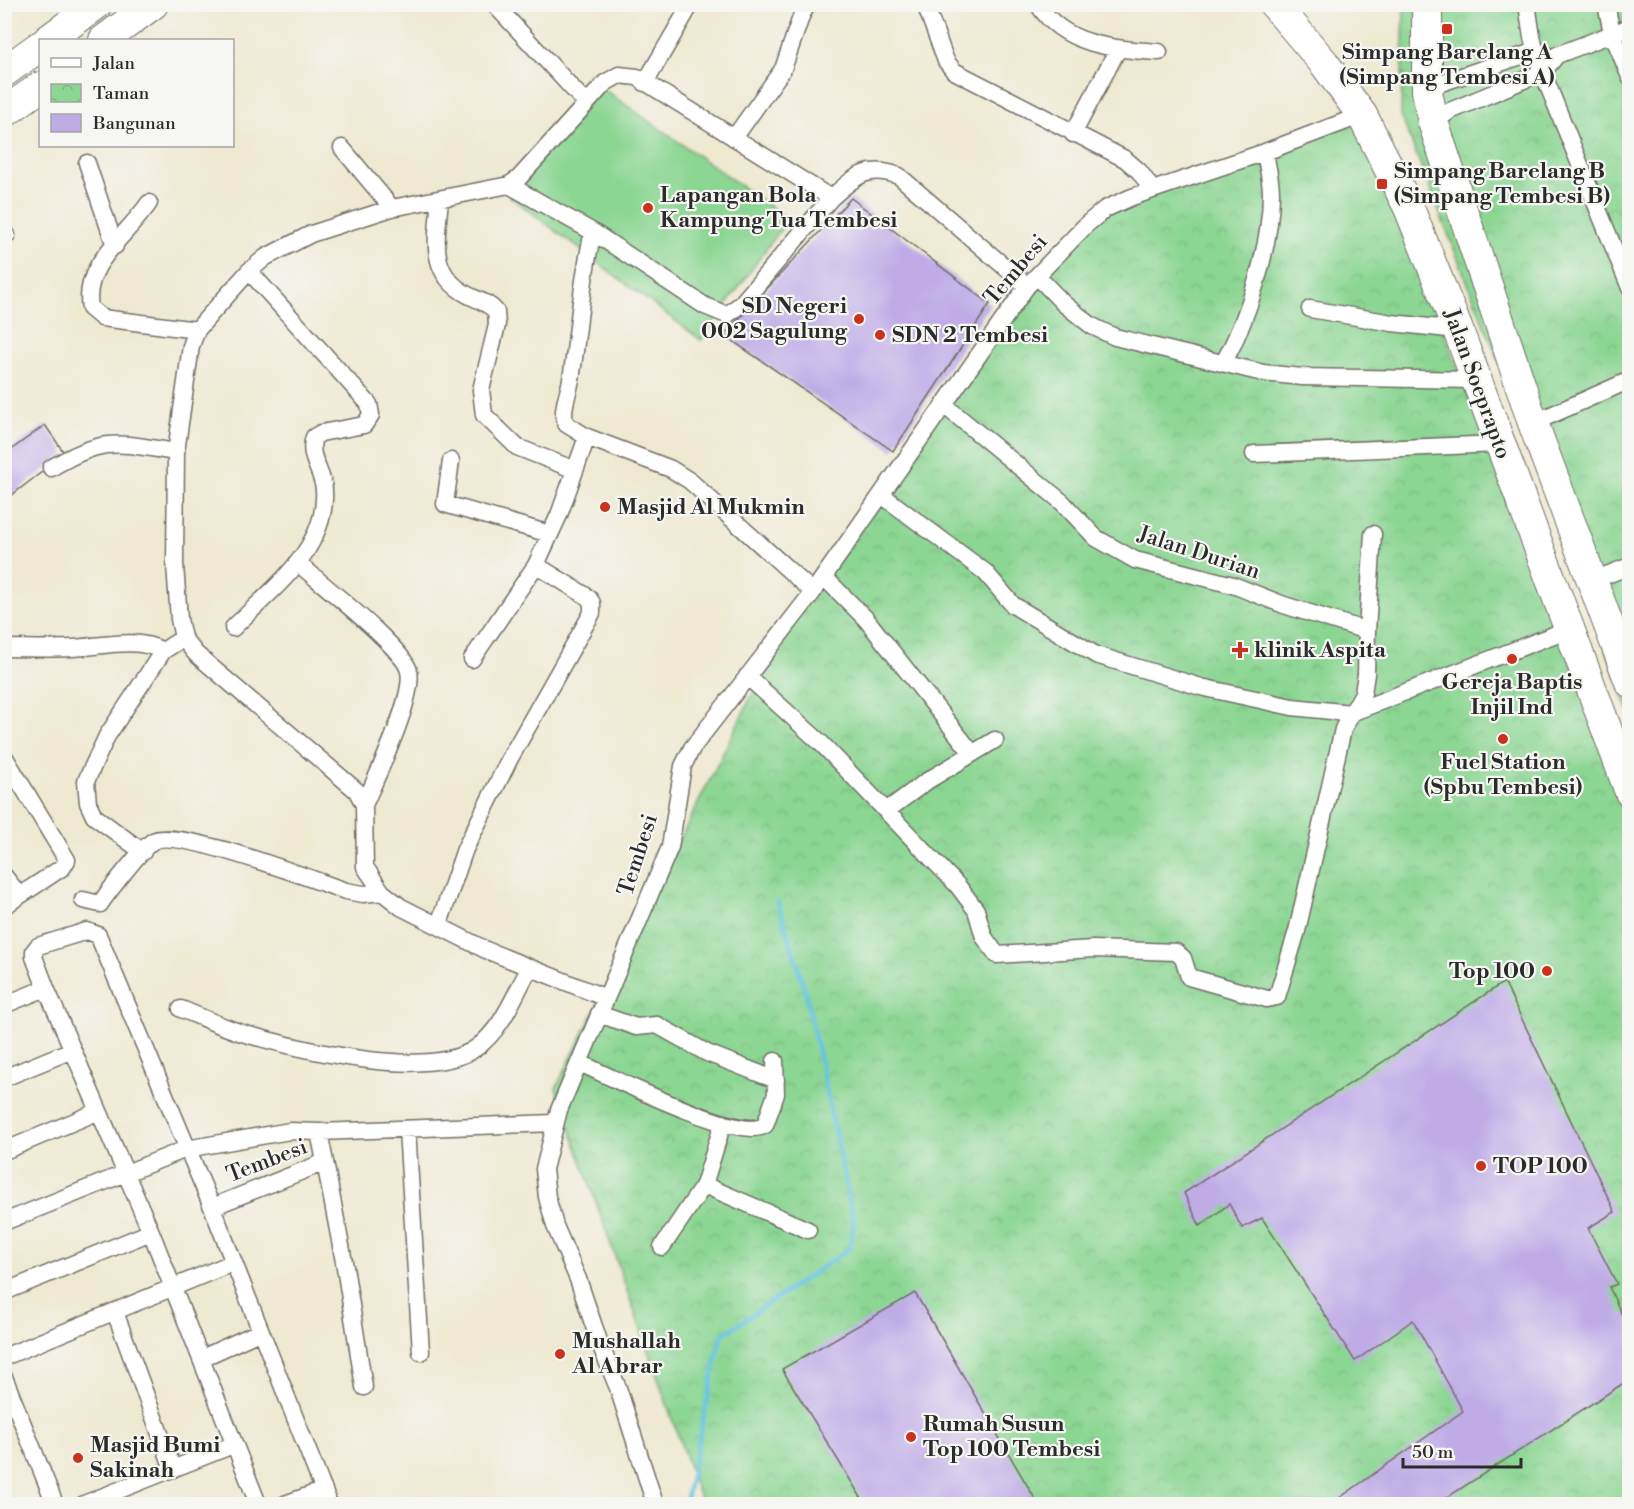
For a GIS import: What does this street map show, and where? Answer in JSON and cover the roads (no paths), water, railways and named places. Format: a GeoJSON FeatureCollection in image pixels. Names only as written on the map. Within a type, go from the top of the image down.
{"type":"FeatureCollection","features":[{"type":"Feature","properties":{"kind":"highway"},"geometry":{"type":"LineString","coordinates":[[49,39],[97,4]]}},
{"type":"Feature","properties":{"kind":"highway"},"geometry":{"type":"LineString","coordinates":[[105,39],[153,4]]}},
{"type":"Feature","properties":{"kind":"highway","name":"Jalan Soeprapto"},"geometry":{"type":"LineString","coordinates":[[1274,4],[1324,63],[1362,115],[1409,208],[1458,330],[1629,792]]}},
{"type":"Feature","properties":{"kind":"highway","name":"Jalan Soeprapto"},"geometry":{"type":"LineString","coordinates":[[1427,4],[1426,91],[1433,122],[1533,423],[1629,682]]}},
{"type":"Feature","properties":{"kind":"highway"},"geometry":{"type":"LineString","coordinates":[[4,72],[39,47]]}},
{"type":"Feature","properties":{"kind":"highway"},"geometry":{"type":"LineString","coordinates":[[4,113],[39,88]]}},
{"type":"Feature","properties":{"kind":"street"},"geometry":{"type":"LineString","coordinates":[[494,4],[586,104]]}},
{"type":"Feature","properties":{"kind":"street"},"geometry":{"type":"LineString","coordinates":[[645,83],[691,4]]}},
{"type":"Feature","properties":{"kind":"street"},"geometry":{"type":"LineString","coordinates":[[734,138],[783,69],[802,14],[808,4]]}},
{"type":"Feature","properties":{"kind":"street"},"geometry":{"type":"LineString","coordinates":[[925,4],[946,61],[954,71],[1125,159],[1139,171],[1152,189]]}},
{"type":"Feature","properties":{"kind":"street"},"geometry":{"type":"LineString","coordinates":[[1038,4],[1058,26],[1079,39],[1118,49],[1159,52]]}},
{"type":"Feature","properties":{"kind":"street"},"geometry":{"type":"LineString","coordinates":[[1527,4],[1536,51],[1543,72],[1629,288]]}},
{"type":"Feature","properties":{"kind":"street"},"geometry":{"type":"LineString","coordinates":[[1606,4],[1612,33],[1629,77]]}},
{"type":"Feature","properties":{"kind":"street"},"geometry":{"type":"LineString","coordinates":[[1433,122],[1450,111],[1543,72],[1557,55],[1629,27]]}},
{"type":"Feature","properties":{"kind":"street"},"geometry":{"type":"LineString","coordinates":[[1073,134],[1118,49]]}},
{"type":"Feature","properties":{"kind":"street"},"geometry":{"type":"LineString","coordinates":[[1426,91],[1441,83],[1536,51],[1557,55]]}},
{"type":"Feature","properties":{"kind":"street"},"geometry":{"type":"LineString","coordinates":[[364,805],[357,791],[343,777],[312,754],[196,654],[183,638],[179,619],[175,565],[176,452],[191,346],[197,330],[249,271],[266,257],[311,234],[392,208],[509,185],[519,178],[605,82],[619,75],[631,75],[645,83],[831,198]]}},
{"type":"Feature","properties":{"kind":"street","name":"Tembesi"},"geometry":{"type":"LineString","coordinates":[[655,1502],[618,1388],[578,1279],[555,1226],[547,1197],[544,1169],[554,1123],[670,848],[683,766],[692,748],[813,592],[883,496],[1032,281],[1087,224],[1105,209],[1152,189],[1265,152],[1362,115]]}},
{"type":"Feature","properties":{"kind":"street"},"geometry":{"type":"LineString","coordinates":[[342,148],[392,208]]}},
{"type":"Feature","properties":{"kind":"street"},"geometry":{"type":"LineString","coordinates":[[1224,362],[1243,320],[1263,250],[1271,192],[1265,152]]}},
{"type":"Feature","properties":{"kind":"street"},"geometry":{"type":"LineString","coordinates":[[87,163],[115,246]]}},
{"type":"Feature","properties":{"kind":"street"},"geometry":{"type":"LineString","coordinates":[[509,185],[593,232],[705,306],[727,315],[741,304],[831,198],[853,178],[881,170],[899,176],[1032,281],[1100,330],[1115,337],[1263,373],[1302,377],[1476,380]]}},
{"type":"Feature","properties":{"kind":"street"},"geometry":{"type":"LineString","coordinates":[[440,199],[438,257],[441,272],[449,283],[494,308],[497,318],[480,390],[484,415],[517,447],[575,470]]}},
{"type":"Feature","properties":{"kind":"street"},"geometry":{"type":"LineString","coordinates":[[148,203],[115,246],[96,266],[88,301],[92,312],[102,318],[197,330]]}},
{"type":"Feature","properties":{"kind":"street"},"geometry":{"type":"LineString","coordinates":[[593,232],[584,268],[571,378],[564,415],[566,424],[587,437],[671,469],[690,481],[813,592]]}},
{"type":"Feature","properties":{"kind":"street"},"geometry":{"type":"LineString","coordinates":[[233,628],[298,563],[318,527],[322,509],[323,482],[312,449],[314,437],[364,425],[370,420],[371,410],[369,404],[249,271]]}},
{"type":"Feature","properties":{"kind":"street"},"geometry":{"type":"LineString","coordinates":[[1310,309],[1392,323],[1458,330]]}},
{"type":"Feature","properties":{"kind":"street"},"geometry":{"type":"LineString","coordinates":[[1533,423],[1629,380]]}},
{"type":"Feature","properties":{"kind":"street","name":"Jalan Durian"},"geometry":{"type":"LineString","coordinates":[[944,405],[1062,502],[1096,538],[1136,560],[1233,585],[1284,605],[1367,631]]}},
{"type":"Feature","properties":{"kind":"street"},"geometry":{"type":"LineString","coordinates":[[471,659],[536,566],[559,515],[587,437]]}},
{"type":"Feature","properties":{"kind":"street"},"geometry":{"type":"LineString","coordinates":[[51,468],[77,453],[105,443],[176,452]]}},
{"type":"Feature","properties":{"kind":"street"},"geometry":{"type":"LineString","coordinates":[[1254,454],[1499,444]]}},
{"type":"Feature","properties":{"kind":"street"},"geometry":{"type":"LineString","coordinates":[[451,462],[445,504],[550,534]]}},
{"type":"Feature","properties":{"kind":"street"},"geometry":{"type":"LineString","coordinates":[[883,496],[985,572],[1013,605],[1096,655],[1202,687],[1292,707],[1351,713],[1569,629]]}},
{"type":"Feature","properties":{"kind":"street"},"geometry":{"type":"LineString","coordinates":[[747,676],[822,744],[958,886],[976,910],[984,937],[997,956],[1093,949],[1176,952],[1183,958],[1190,977],[1248,995],[1275,999],[1282,986],[1288,964],[1343,729],[1363,693],[1366,674],[1373,534]]}},
{"type":"Feature","properties":{"kind":"street"},"geometry":{"type":"LineString","coordinates":[[298,563],[369,625],[398,654],[409,670],[409,691],[364,805],[363,855],[365,867],[382,892],[401,907],[602,1006],[636,1027],[657,1024],[707,1053],[776,1080]]}},
{"type":"Feature","properties":{"kind":"street"},"geometry":{"type":"LineString","coordinates":[[439,924],[465,849],[505,768],[592,613],[592,603],[588,597],[536,566]]}},
{"type":"Feature","properties":{"kind":"street"},"geometry":{"type":"LineString","coordinates":[[1591,581],[1629,566]]}},
{"type":"Feature","properties":{"kind":"street"},"geometry":{"type":"LineString","coordinates":[[824,577],[866,619],[972,753]]}},
{"type":"Feature","properties":{"kind":"street"},"geometry":{"type":"LineString","coordinates":[[143,852],[93,816],[88,803],[86,781],[106,736],[163,651],[183,638]]}},
{"type":"Feature","properties":{"kind":"street"},"geometry":{"type":"LineString","coordinates":[[4,648],[71,648],[144,644],[163,651]]}},
{"type":"Feature","properties":{"kind":"street"},"geometry":{"type":"LineString","coordinates":[[886,811],[927,781],[995,740]]}},
{"type":"Feature","properties":{"kind":"street"},"geometry":{"type":"LineString","coordinates":[[4,756],[67,860],[63,867],[4,906]]}},
{"type":"Feature","properties":{"kind":"street"},"geometry":{"type":"LineString","coordinates":[[83,900],[100,904],[151,842],[158,838],[181,838],[201,842],[346,891],[363,894],[382,892]]}},
{"type":"Feature","properties":{"kind":"street"},"geometry":{"type":"LineString","coordinates":[[4,876],[19,895]]}},
{"type":"Feature","properties":{"kind":"street"},"geometry":{"type":"LineString","coordinates":[[254,1503],[202,1358],[151,1232],[45,988],[34,957],[37,947],[87,931],[93,931],[98,935],[186,1149],[217,1205],[232,1263],[326,1497],[285,1504]]}},
{"type":"Feature","properties":{"kind":"street"},"geometry":{"type":"LineString","coordinates":[[181,1009],[248,1035],[361,1059],[434,1062],[461,1057],[491,1035],[529,969]]}},
{"type":"Feature","properties":{"kind":"street"},"geometry":{"type":"LineString","coordinates":[[4,1005],[45,988]]}},
{"type":"Feature","properties":{"kind":"street"},"geometry":{"type":"LineString","coordinates":[[4,1078],[72,1050]]}},
{"type":"Feature","properties":{"kind":"street"},"geometry":{"type":"LineString","coordinates":[[580,1063],[665,1102],[723,1123],[752,1129],[764,1127],[776,1094],[775,1061]]}},
{"type":"Feature","properties":{"kind":"street"},"geometry":{"type":"LineString","coordinates":[[4,1151],[97,1112]]}},
{"type":"Feature","properties":{"kind":"street","name":"Tembesi"},"geometry":{"type":"LineString","coordinates":[[217,1205],[325,1162],[319,1132],[554,1123]]}},
{"type":"Feature","properties":{"kind":"street"},"geometry":{"type":"LineString","coordinates":[[662,1247],[704,1185],[723,1123]]}},
{"type":"Feature","properties":{"kind":"street"},"geometry":{"type":"LineString","coordinates":[[407,1129],[421,1352]]}},
{"type":"Feature","properties":{"kind":"street"},"geometry":{"type":"LineString","coordinates":[[4,1222],[186,1149],[291,1131],[319,1132]]}},
{"type":"Feature","properties":{"kind":"street"},"geometry":{"type":"LineString","coordinates":[[325,1162],[364,1387]]}},
{"type":"Feature","properties":{"kind":"street"},"geometry":{"type":"LineString","coordinates":[[704,1185],[808,1230]]}},
{"type":"Feature","properties":{"kind":"street"},"geometry":{"type":"LineString","coordinates":[[4,1292],[151,1232]]}},
{"type":"Feature","properties":{"kind":"street"},"geometry":{"type":"LineString","coordinates":[[4,1357],[232,1263]]}},
{"type":"Feature","properties":{"kind":"street"},"geometry":{"type":"LineString","coordinates":[[115,1312],[173,1469]]}},
{"type":"Feature","properties":{"kind":"street"},"geometry":{"type":"LineString","coordinates":[[202,1358],[259,1332]]}},
{"type":"Feature","properties":{"kind":"street"},"geometry":{"type":"LineString","coordinates":[[4,1377],[55,1504]]}},
{"type":"Feature","properties":{"kind":"street"},"geometry":{"type":"LineString","coordinates":[[84,1504],[233,1444]]}},
{"type":"Feature","properties":{"kind":"waterway"},"geometry":{"type":"LineString","coordinates":[[685,1504],[721,1336],[849,1249],[854,1223],[806,994],[778,902]]}},
{"type":"Feature","properties":{"kind":"place","name":"Simpang Barelang A (Simpang Tembesi A)"},"geometry":{"type":"Point","coordinates":[1447,29]}},
{"type":"Feature","properties":{"kind":"place","name":"Simpang Barelang B (Simpang Tembesi B)"},"geometry":{"type":"Point","coordinates":[1382,184]}},
{"type":"Feature","properties":{"kind":"place","name":"Lapangan Bola Kampung Tua Tembesi"},"geometry":{"type":"Point","coordinates":[648,208]}},
{"type":"Feature","properties":{"kind":"place","name":"SD Negeri 002 Sagulung"},"geometry":{"type":"Point","coordinates":[859,319]}},
{"type":"Feature","properties":{"kind":"place","name":"SDN 2 Tembesi"},"geometry":{"type":"Point","coordinates":[880,335]}},
{"type":"Feature","properties":{"kind":"place","name":"Masjid Al Mukmin"},"geometry":{"type":"Point","coordinates":[605,507]}},
{"type":"Feature","properties":{"kind":"place","name":"klinik Aspita"},"geometry":{"type":"Point","coordinates":[1240,650]}},
{"type":"Feature","properties":{"kind":"place","name":"Gereja Baptis Injil Ind"},"geometry":{"type":"Point","coordinates":[1512,659]}},
{"type":"Feature","properties":{"kind":"place","name":"Fuel Station (Spbu Tembesi)"},"geometry":{"type":"Point","coordinates":[1503,739]}},
{"type":"Feature","properties":{"kind":"place","name":"Top 100"},"geometry":{"type":"Point","coordinates":[1547,971]}},
{"type":"Feature","properties":{"kind":"place","name":"TOP 100"},"geometry":{"type":"Point","coordinates":[1481,1166]}},
{"type":"Feature","properties":{"kind":"place","name":"Mushallah Al Abrar"},"geometry":{"type":"Point","coordinates":[560,1354]}},
{"type":"Feature","properties":{"kind":"place","name":"Rumah Susun Top 100 Tembesi"},"geometry":{"type":"Point","coordinates":[911,1437]}},
{"type":"Feature","properties":{"kind":"place","name":"Masjid Bumi Sakinah"},"geometry":{"type":"Point","coordinates":[78,1458]}}]}
